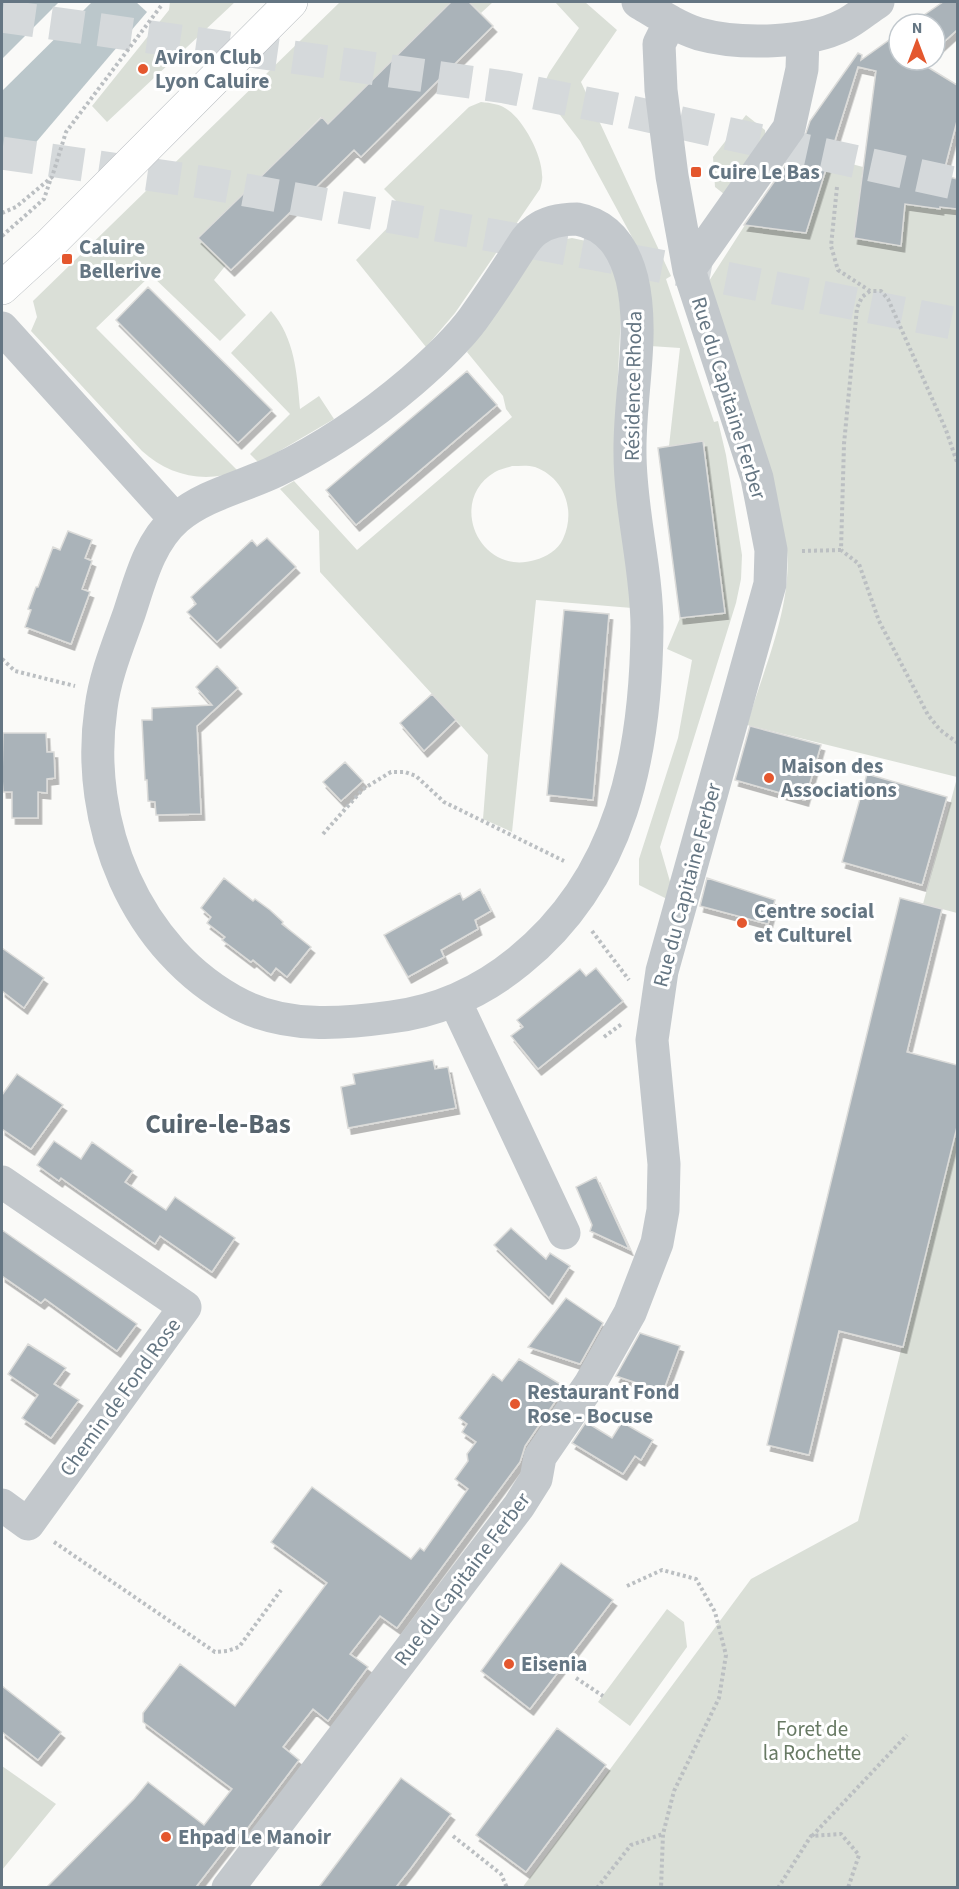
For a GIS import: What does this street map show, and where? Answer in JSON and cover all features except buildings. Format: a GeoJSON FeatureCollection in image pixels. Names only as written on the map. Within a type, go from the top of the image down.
{"type":"FeatureCollection","features":[{"type":"Feature","properties":{"kind":"main road"},"geometry":{"type":"LineString","coordinates":[[2,288],[50,244],[291,2]]}},
{"type":"Feature","properties":{"kind":"street"},"geometry":{"type":"LineString","coordinates":[[638,2],[670,22],[700,34],[740,40],[774,41],[803,39],[844,25],[878,2]]}},
{"type":"Feature","properties":{"kind":"street","name":"Rue du Capitaine Ferber"},"geometry":{"type":"LineString","coordinates":[[228,1887],[519,1506],[536,1479],[540,1457],[590,1383],[630,1313],[657,1243],[663,1210],[664,1164],[652,1046],[662,971],[770,584],[771,550],[757,478],[689,270],[672,176],[661,90],[659,44],[670,22]]}},
{"type":"Feature","properties":{"kind":"street"},"geometry":{"type":"LineString","coordinates":[[689,270],[789,128],[802,69],[803,39]]}},
{"type":"Feature","properties":{"kind":"street","name":"Résidence Rhoda"},"geometry":{"type":"LineString","coordinates":[[577,219],[594,222],[622,250],[632,279],[637,330],[630,454],[646,604],[647,631],[641,721],[629,788],[612,839],[582,894],[569,912],[537,947],[511,968],[477,990],[444,1006],[411,1015],[357,1021],[310,1022],[281,1019],[257,1013],[202,981],[176,958],[153,930],[124,878],[112,843],[104,811],[98,740],[108,672],[146,563],[159,539],[175,519],[200,502],[274,472],[292,462],[362,419],[407,385],[439,357],[470,323],[526,239],[539,226],[559,220],[577,219]]}},
{"type":"Feature","properties":{"kind":"street"},"geometry":{"type":"LineString","coordinates":[[2,328],[175,519]]}},
{"type":"Feature","properties":{"kind":"street"},"geometry":{"type":"LineString","coordinates":[[454,1001],[564,1233]]}},
{"type":"Feature","properties":{"kind":"street","name":"Chemin de Fond Rose"},"geometry":{"type":"LineString","coordinates":[[2,1182],[184,1307],[28,1524]]}},
{"type":"Feature","properties":{"kind":"street"},"geometry":{"type":"LineString","coordinates":[[2,1505],[28,1524]]}},
{"type":"Feature","properties":{"kind":"path"},"geometry":{"type":"LineString","coordinates":[[2,236],[44,199],[66,132],[161,6],[161,2]]}},
{"type":"Feature","properties":{"kind":"path"},"geometry":{"type":"LineString","coordinates":[[2,213],[16,207],[52,177]]}},
{"type":"Feature","properties":{"kind":"path"},"geometry":{"type":"LineString","coordinates":[[837,187],[831,246],[838,270],[870,291],[881,291],[888,299],[946,430],[957,465]]}},
{"type":"Feature","properties":{"kind":"path"},"geometry":{"type":"LineString","coordinates":[[841,550],[844,444],[857,308],[862,297],[870,291]]}},
{"type":"Feature","properties":{"kind":"path"},"geometry":{"type":"LineString","coordinates":[[771,550],[841,550],[859,564],[879,621],[928,715],[940,730],[957,743]]}},
{"type":"Feature","properties":{"kind":"path"},"geometry":{"type":"LineString","coordinates":[[2,659],[15,671],[104,694]]}},
{"type":"Feature","properties":{"kind":"path"},"geometry":{"type":"LineString","coordinates":[[323,834],[363,789],[391,772],[405,772],[416,776],[444,802],[593,875]]}},
{"type":"Feature","properties":{"kind":"path"},"geometry":{"type":"LineString","coordinates":[[569,912],[594,933],[630,980]]}},
{"type":"Feature","properties":{"kind":"path"},"geometry":{"type":"LineString","coordinates":[[604,1037],[629,1018]]}},
{"type":"Feature","properties":{"kind":"path"},"geometry":{"type":"LineString","coordinates":[[28,1524],[215,1652],[239,1647],[281,1590]]}},
{"type":"Feature","properties":{"kind":"path"},"geometry":{"type":"LineString","coordinates":[[627,1586],[662,1570],[696,1579],[716,1612],[726,1655],[719,1698],[674,1791],[663,1834],[661,1887]]}},
{"type":"Feature","properties":{"kind":"path"},"geometry":{"type":"LineString","coordinates":[[576,1677],[603,1696]]}},
{"type":"Feature","properties":{"kind":"path"},"geometry":{"type":"LineString","coordinates":[[778,1887],[811,1836],[907,1735]]}},
{"type":"Feature","properties":{"kind":"path"},"geometry":{"type":"LineString","coordinates":[[597,1887],[631,1845],[663,1834]]}},
{"type":"Feature","properties":{"kind":"path"},"geometry":{"type":"LineString","coordinates":[[811,1836],[841,1834],[858,1855],[848,1887]]}},
{"type":"Feature","properties":{"kind":"path"},"geometry":{"type":"LineString","coordinates":[[453,1836],[501,1874],[507,1887]]}},
{"type":"Feature","properties":{"kind":"green space","name":"Aviron Club Lyon Caluire"},"geometry":{"type":"Polygon","coordinates":[[[170,2],[235,2],[107,122],[92,106],[169,10],[170,2]]]}},
{"type":"Feature","properties":{"kind":"green space"},"geometry":{"type":"Polygon","coordinates":[[[340,2],[451,2],[328,124],[321,117],[199,238],[226,265],[214,280],[246,315],[220,341],[151,275],[96,328],[238,471],[225,475],[200,477],[175,471],[163,466],[142,451],[31,331],[37,317],[33,301],[340,2]]]}},
{"type":"Feature","properties":{"kind":"green space"},"geometry":{"type":"Polygon","coordinates":[[[469,2],[493,2],[481,13],[469,2]]]}},
{"type":"Feature","properties":{"kind":"green space"},"geometry":{"type":"Polygon","coordinates":[[[555,2],[585,2],[617,30],[581,82],[671,276],[666,279],[714,422],[718,421],[726,455],[742,555],[741,579],[736,603],[660,847],[671,885],[667,899],[639,885],[639,859],[678,738],[692,660],[667,649],[680,618],[725,612],[704,442],[669,446],[680,348],[650,346],[644,269],[632,237],[580,141],[557,111],[545,82],[579,28],[555,2]]]}},
{"type":"Feature","properties":{"kind":"green space"},"geometry":{"type":"Polygon","coordinates":[[[481,102],[502,106],[520,122],[539,158],[542,177],[540,189],[455,313],[426,347],[356,260],[405,210],[384,189],[469,107],[481,102]]]}},
{"type":"Feature","properties":{"kind":"green space"},"geometry":{"type":"Polygon","coordinates":[[[746,115],[765,130],[766,141],[724,194],[715,187],[713,157],[746,115]]]}},
{"type":"Feature","properties":{"kind":"green space"},"geometry":{"type":"Polygon","coordinates":[[[833,159],[863,167],[854,238],[901,245],[907,186],[924,207],[957,209],[957,777],[747,725],[781,616],[785,594],[787,551],[709,281],[745,225],[806,232],[825,174],[833,159]]]}},
{"type":"Feature","properties":{"kind":"green space"},"geometry":{"type":"Polygon","coordinates":[[[572,238],[586,241],[601,250],[617,278],[621,313],[614,456],[632,608],[536,600],[512,832],[483,819],[488,755],[320,572],[319,531],[280,489],[294,481],[357,550],[512,417],[506,409],[503,396],[467,352],[535,254],[551,242],[572,238]],[[512,466],[495,472],[480,485],[473,500],[472,517],[476,533],[485,547],[499,558],[515,562],[539,559],[555,550],[561,543],[567,528],[568,507],[560,487],[545,472],[535,467],[512,466]]]}},
{"type":"Feature","properties":{"kind":"green space"},"geometry":{"type":"Polygon","coordinates":[[[271,311],[290,345],[296,370],[300,409],[319,396],[334,419],[259,463],[250,454],[290,414],[231,353],[271,311]]]}},
{"type":"Feature","properties":{"kind":"green space"},"geometry":{"type":"Polygon","coordinates":[[[957,778],[957,913],[923,904],[957,778]]]}},
{"type":"Feature","properties":{"kind":"green space","name":"Foret de la Rochette"},"geometry":{"type":"Polygon","coordinates":[[[957,1127],[957,1887],[522,1888],[751,1579],[858,1521],[957,1127]]]}},
{"type":"Feature","properties":{"kind":"green space"},"geometry":{"type":"Polygon","coordinates":[[[667,1609],[684,1622],[687,1647],[630,1726],[598,1702],[667,1609]]]}},
{"type":"Feature","properties":{"kind":"green space"},"geometry":{"type":"Polygon","coordinates":[[[2,1766],[56,1804],[2,1870],[2,1766]]]}},
{"type":"Feature","properties":{"kind":"shaded area"},"geometry":{"type":"Polygon","coordinates":[[[2,2],[136,2],[147,12],[26,154],[17,159],[2,161],[2,2]]]}},
{"type":"Feature","properties":{"kind":"pier"},"geometry":{"type":"Polygon","coordinates":[[[59,2],[92,2],[2,91],[2,59],[59,2]]]}},
{"type":"Feature","properties":{"kind":"tunnel"},"geometry":{"type":"LineString","coordinates":[[2,16],[505,87],[626,111],[958,184]]}},
{"type":"Feature","properties":{"kind":"tunnel"},"geometry":{"type":"LineString","coordinates":[[2,153],[208,183],[725,278],[958,324]]}},
{"type":"Feature","properties":{"kind":"place","name":"Aviron Club Lyon Caluire"},"geometry":{"type":"Point","coordinates":[143,69]}},
{"type":"Feature","properties":{"kind":"place","name":"Cuire Le Bas"},"geometry":{"type":"Point","coordinates":[696,172]}},
{"type":"Feature","properties":{"kind":"place","name":"Caluire Bellerive"},"geometry":{"type":"Point","coordinates":[67,259]}},
{"type":"Feature","properties":{"kind":"place","name":"Maison des Associations"},"geometry":{"type":"Point","coordinates":[769,778]}},
{"type":"Feature","properties":{"kind":"place","name":"Centre social et Culturel"},"geometry":{"type":"Point","coordinates":[742,923]}},
{"type":"Feature","properties":{"kind":"place","name":"Restaurant Fond Rose - Bocuse"},"geometry":{"type":"Point","coordinates":[515,1404]}},
{"type":"Feature","properties":{"kind":"place","name":"Eisenia"},"geometry":{"type":"Point","coordinates":[509,1664]}},
{"type":"Feature","properties":{"kind":"place","name":"Ehpad Le Manoir"},"geometry":{"type":"Point","coordinates":[166,1837]}},
{"type":"Feature","properties":{"kind":"district","name":"Cuire-le-Bas"},"geometry":{"type":"Point","coordinates":[218,1124]}}]}
